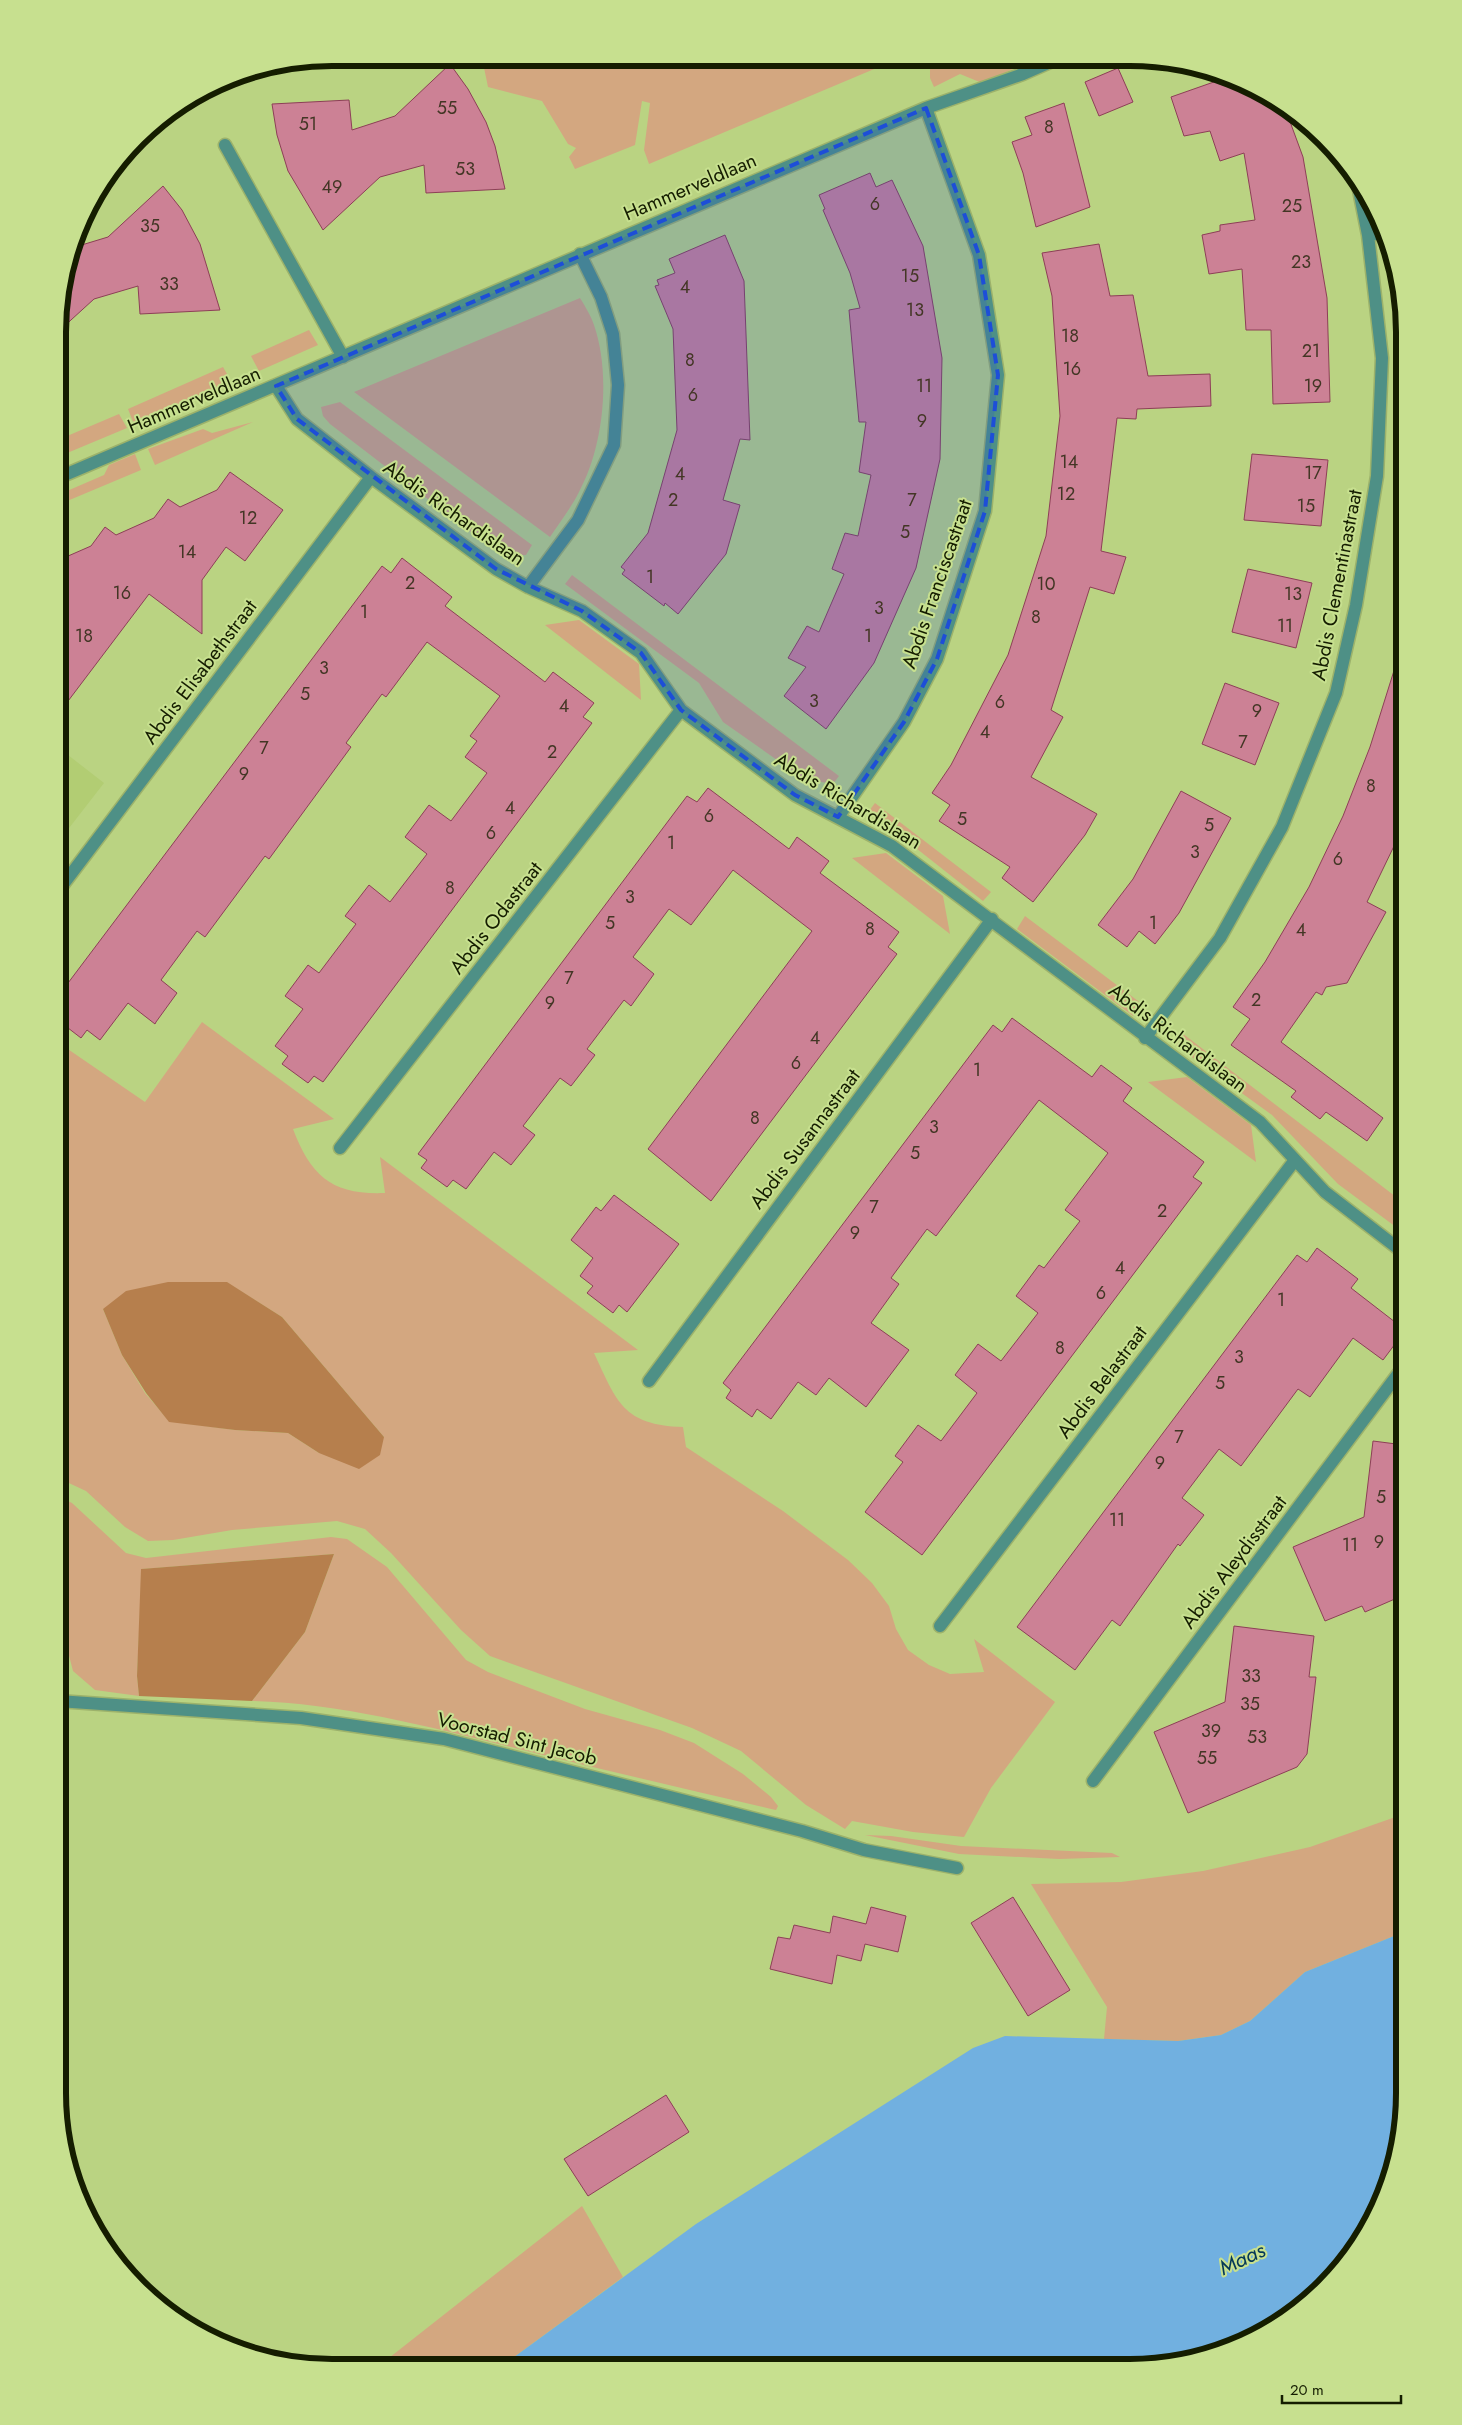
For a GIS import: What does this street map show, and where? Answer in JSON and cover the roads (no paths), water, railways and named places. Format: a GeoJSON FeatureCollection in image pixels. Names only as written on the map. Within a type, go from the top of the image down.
{"type":"FeatureCollection","features":[{"type":"Feature","properties":{"kind":"street","name":"Hammerveldlaan"},"geometry":{"type":"LineString","coordinates":[[66,474],[926,108],[1041,66]]}},
{"type":"Feature","properties":{"kind":"street","name":"Abdis Franciscastraat"},"geometry":{"type":"LineString","coordinates":[[838,817],[904,722],[937,658],[985,511],[998,375],[979,255],[926,108]]}},
{"type":"Feature","properties":{"kind":"street"},"geometry":{"type":"LineString","coordinates":[[225,145],[343,357]]}},
{"type":"Feature","properties":{"kind":"street","name":"Abdis Clementinastraat"},"geometry":{"type":"LineString","coordinates":[[1145,1038],[1220,938],[1277,835],[1336,693],[1356,605],[1377,476],[1382,358],[1368,235],[1361,202]]}},
{"type":"Feature","properties":{"kind":"street"},"geometry":{"type":"LineString","coordinates":[[1368,235],[1377,234]]}},
{"type":"Feature","properties":{"kind":"street"},"geometry":{"type":"LineString","coordinates":[[528,587],[578,520],[614,445],[618,385],[613,334],[601,298],[580,254]]}},
{"type":"Feature","properties":{"kind":"street","name":"Abdis Richardislaan"},"geometry":{"type":"LineString","coordinates":[[276,386],[297,419],[371,477],[496,569],[528,587],[582,610],[641,653],[681,710],[795,795],[892,846],[992,919],[1145,1038],[1260,1122],[1325,1192],[1396,1247]]}},
{"type":"Feature","properties":{"kind":"street","name":"Abdis Elisabethstraat"},"geometry":{"type":"LineString","coordinates":[[66,881],[371,477]]}},
{"type":"Feature","properties":{"kind":"street","name":"Abdis Odastraat"},"geometry":{"type":"LineString","coordinates":[[340,1148],[681,710]]}},
{"type":"Feature","properties":{"kind":"street","name":"Abdis Susannastraat"},"geometry":{"type":"LineString","coordinates":[[649,1381],[992,919]]}},
{"type":"Feature","properties":{"kind":"street","name":"Abdis Belastraat"},"geometry":{"type":"LineString","coordinates":[[940,1626],[1295,1160]]}},
{"type":"Feature","properties":{"kind":"street","name":"Abdis Aleydisstraat"},"geometry":{"type":"LineString","coordinates":[[1093,1781],[1396,1377]]}},
{"type":"Feature","properties":{"kind":"street","name":"Voorstad Sint Jacob"},"geometry":{"type":"LineString","coordinates":[[66,1702],[301,1718],[444,1739],[802,1831],[864,1850],[958,1868]]}},
{"type":"Feature","properties":{"kind":"water","name":"Maas"},"geometry":{"type":"Polygon","coordinates":[[[1396,1935],[1396,2093],[1391,2145],[1376,2195],[1360,2226],[1341,2255],[1318,2281],[1292,2304],[1263,2323],[1232,2339],[1182,2354],[1130,2359],[512,2359],[696,2224],[973,2048],[1005,2036],[1178,2041],[1221,2035],[1250,2021],[1305,1972],[1396,1935]]]}}]}
